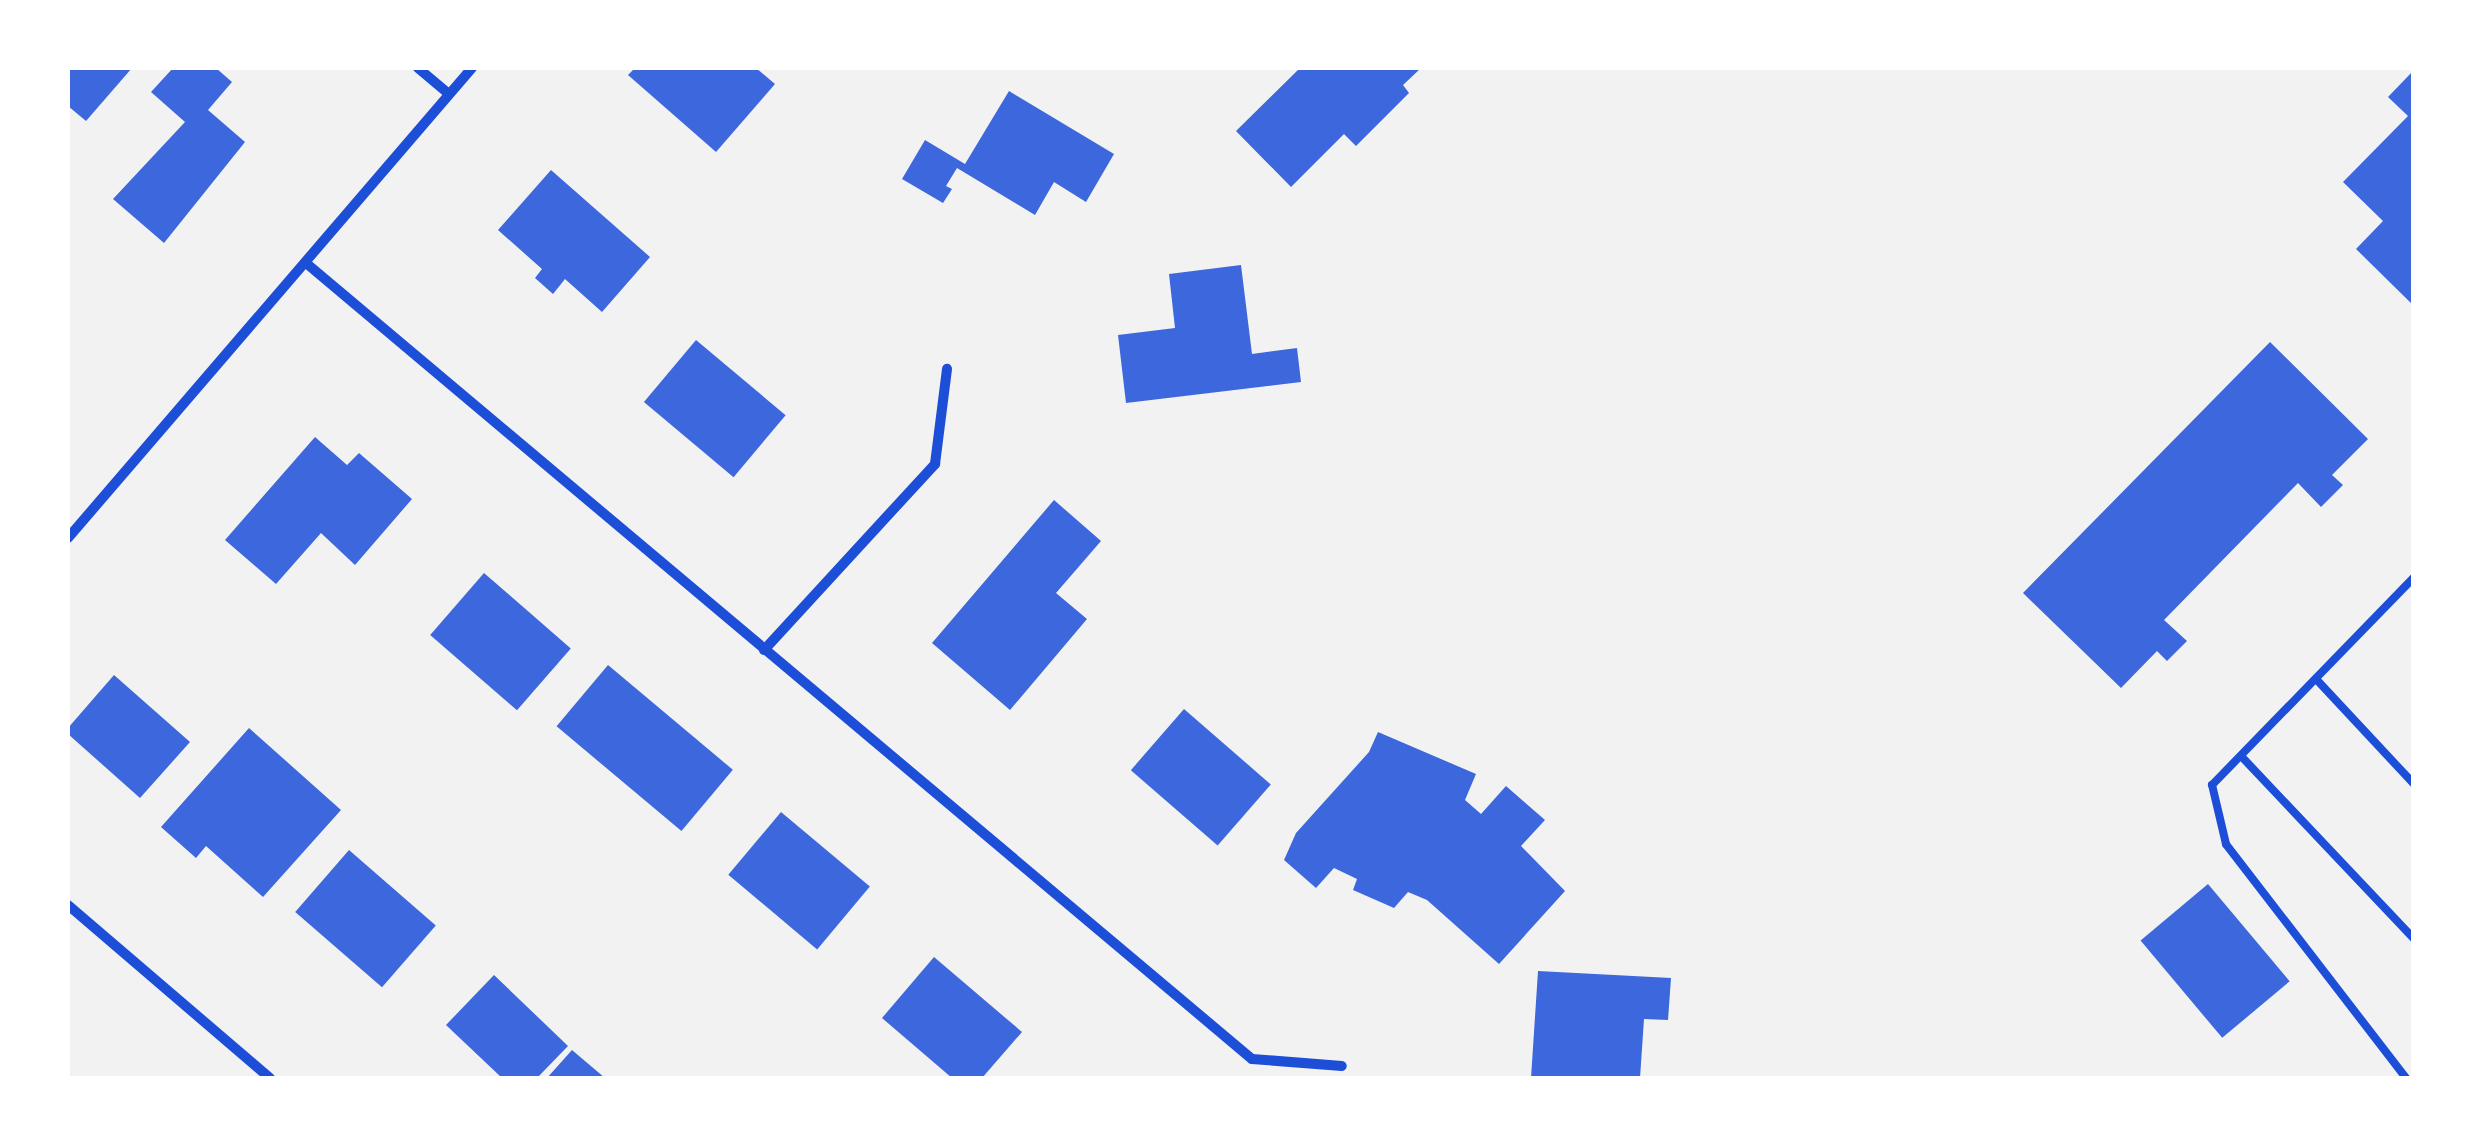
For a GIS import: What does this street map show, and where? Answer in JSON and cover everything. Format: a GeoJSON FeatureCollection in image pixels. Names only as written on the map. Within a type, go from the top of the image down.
{"type":"FeatureCollection","features":[{"type":"Feature","properties":{"kind":"street"},"geometry":{"type":"LineString","coordinates":[[418,68],[449,94]]}},
{"type":"Feature","properties":{"kind":"street"},"geometry":{"type":"LineString","coordinates":[[68,538],[472,68]]}},
{"type":"Feature","properties":{"kind":"street"},"geometry":{"type":"LineString","coordinates":[[306,263],[1252,1060],[1342,1066]]}},
{"type":"Feature","properties":{"kind":"street"},"geometry":{"type":"LineString","coordinates":[[764,650],[935,464],[947,369]]}},
{"type":"Feature","properties":{"kind":"street"},"geometry":{"type":"LineString","coordinates":[[68,905],[270,1078]]}},
{"type":"Feature","properties":{"kind":"lane"},"geometry":{"type":"LineString","coordinates":[[2406,1078],[2226,844],[2212,785],[2414,577]]}},
{"type":"Feature","properties":{"kind":"lane"},"geometry":{"type":"LineString","coordinates":[[2316,679],[2414,784]]}},
{"type":"Feature","properties":{"kind":"lane"},"geometry":{"type":"LineString","coordinates":[[2241,756],[2414,939]]}},
{"type":"Feature","properties":{"kind":"building"},"geometry":{"type":"Polygon","coordinates":[[[68,68],[132,68],[86,121],[68,106],[68,68]]]}},
{"type":"Feature","properties":{"kind":"building"},"geometry":{"type":"Polygon","coordinates":[[[173,68],[216,68],[232,82],[208,110],[245,142],[164,243],[113,199],[185,122],[151,92],[173,68]]]}},
{"type":"Feature","properties":{"kind":"building"},"geometry":{"type":"Polygon","coordinates":[[[635,68],[756,68],[775,84],[716,152],[628,75],[635,68]]]}},
{"type":"Feature","properties":{"kind":"building"},"geometry":{"type":"Polygon","coordinates":[[[1300,68],[1421,68],[1403,85],[1409,93],[1356,146],[1344,134],[1291,187],[1236,131],[1300,68]]]}},
{"type":"Feature","properties":{"kind":"building"},"geometry":{"type":"Polygon","coordinates":[[[2414,70],[2414,306],[2356,249],[2383,221],[2343,182],[2408,116],[2388,97],[2414,70]]]}},
{"type":"Feature","properties":{"kind":"building"},"geometry":{"type":"Polygon","coordinates":[[[1009,91],[1114,154],[1086,202],[1054,182],[1035,215],[957,168],[946,186],[952,189],[943,203],[902,179],[925,140],[965,164],[1009,91]]]}},
{"type":"Feature","properties":{"kind":"building"},"geometry":{"type":"Polygon","coordinates":[[[551,170],[650,257],[602,312],[565,279],[553,294],[535,278],[542,269],[498,230],[551,170]]]}},
{"type":"Feature","properties":{"kind":"building"},"geometry":{"type":"Polygon","coordinates":[[[1241,265],[1252,354],[1297,348],[1301,382],[1126,403],[1118,335],[1175,328],[1169,274],[1241,265]]]}},
{"type":"Feature","properties":{"kind":"building"},"geometry":{"type":"Polygon","coordinates":[[[696,340],[786,415],[734,477],[644,402],[696,340]]]}},
{"type":"Feature","properties":{"kind":"building"},"geometry":{"type":"Polygon","coordinates":[[[2270,342],[2368,439],[2332,475],[2343,485],[2321,507],[2298,483],[2164,620],[2187,641],[2167,661],[2157,651],[2121,688],[2023,593],[2270,342]]]}},
{"type":"Feature","properties":{"kind":"building"},"geometry":{"type":"Polygon","coordinates":[[[315,437],[347,465],[359,453],[412,499],[355,565],[321,533],[276,584],[225,540],[315,437]]]}},
{"type":"Feature","properties":{"kind":"building"},"geometry":{"type":"Polygon","coordinates":[[[1054,500],[1101,541],[1056,593],[1087,619],[1010,710],[932,643],[1054,500]]]}},
{"type":"Feature","properties":{"kind":"building"},"geometry":{"type":"Polygon","coordinates":[[[484,573],[571,648],[517,710],[430,635],[484,573]]]}},
{"type":"Feature","properties":{"kind":"building"},"geometry":{"type":"Polygon","coordinates":[[[608,665],[733,770],[681,831],[557,726],[608,665]]]}},
{"type":"Feature","properties":{"kind":"building"},"geometry":{"type":"Polygon","coordinates":[[[114,675],[190,742],[140,798],[68,734],[68,728],[114,675]]]}},
{"type":"Feature","properties":{"kind":"building"},"geometry":{"type":"Polygon","coordinates":[[[1184,709],[1271,784],[1218,846],[1131,770],[1184,709]]]}},
{"type":"Feature","properties":{"kind":"building"},"geometry":{"type":"Polygon","coordinates":[[[249,728],[341,810],[263,897],[206,846],[196,858],[161,827],[249,728]]]}},
{"type":"Feature","properties":{"kind":"building"},"geometry":{"type":"Polygon","coordinates":[[[1378,732],[1476,774],[1465,800],[1481,814],[1506,786],[1545,820],[1521,846],[1565,891],[1499,964],[1427,900],[1408,892],[1394,908],[1353,890],[1357,879],[1334,868],[1316,888],[1284,860],[1296,833],[1369,752],[1378,732]]]}},
{"type":"Feature","properties":{"kind":"building"},"geometry":{"type":"Polygon","coordinates":[[[781,812],[870,887],[817,949],[728,875],[781,812]]]}},
{"type":"Feature","properties":{"kind":"building"},"geometry":{"type":"Polygon","coordinates":[[[349,850],[436,925],[382,987],[295,912],[349,850]]]}},
{"type":"Feature","properties":{"kind":"building"},"geometry":{"type":"Polygon","coordinates":[[[2208,884],[2290,981],[2222,1038],[2141,941],[2208,884]]]}},
{"type":"Feature","properties":{"kind":"building"},"geometry":{"type":"Polygon","coordinates":[[[934,957],[1022,1032],[982,1078],[952,1078],[882,1018],[934,957]]]}},
{"type":"Feature","properties":{"kind":"building"},"geometry":{"type":"Polygon","coordinates":[[[1538,971],[1671,978],[1668,1020],[1644,1019],[1640,1078],[1531,1078],[1538,971]]]}},
{"type":"Feature","properties":{"kind":"building"},"geometry":{"type":"Polygon","coordinates":[[[494,975],[568,1046],[537,1078],[502,1078],[446,1025],[494,975]]]}},
{"type":"Feature","properties":{"kind":"building"},"geometry":{"type":"Polygon","coordinates":[[[572,1050],[605,1078],[547,1078],[572,1050]]]}}]}
